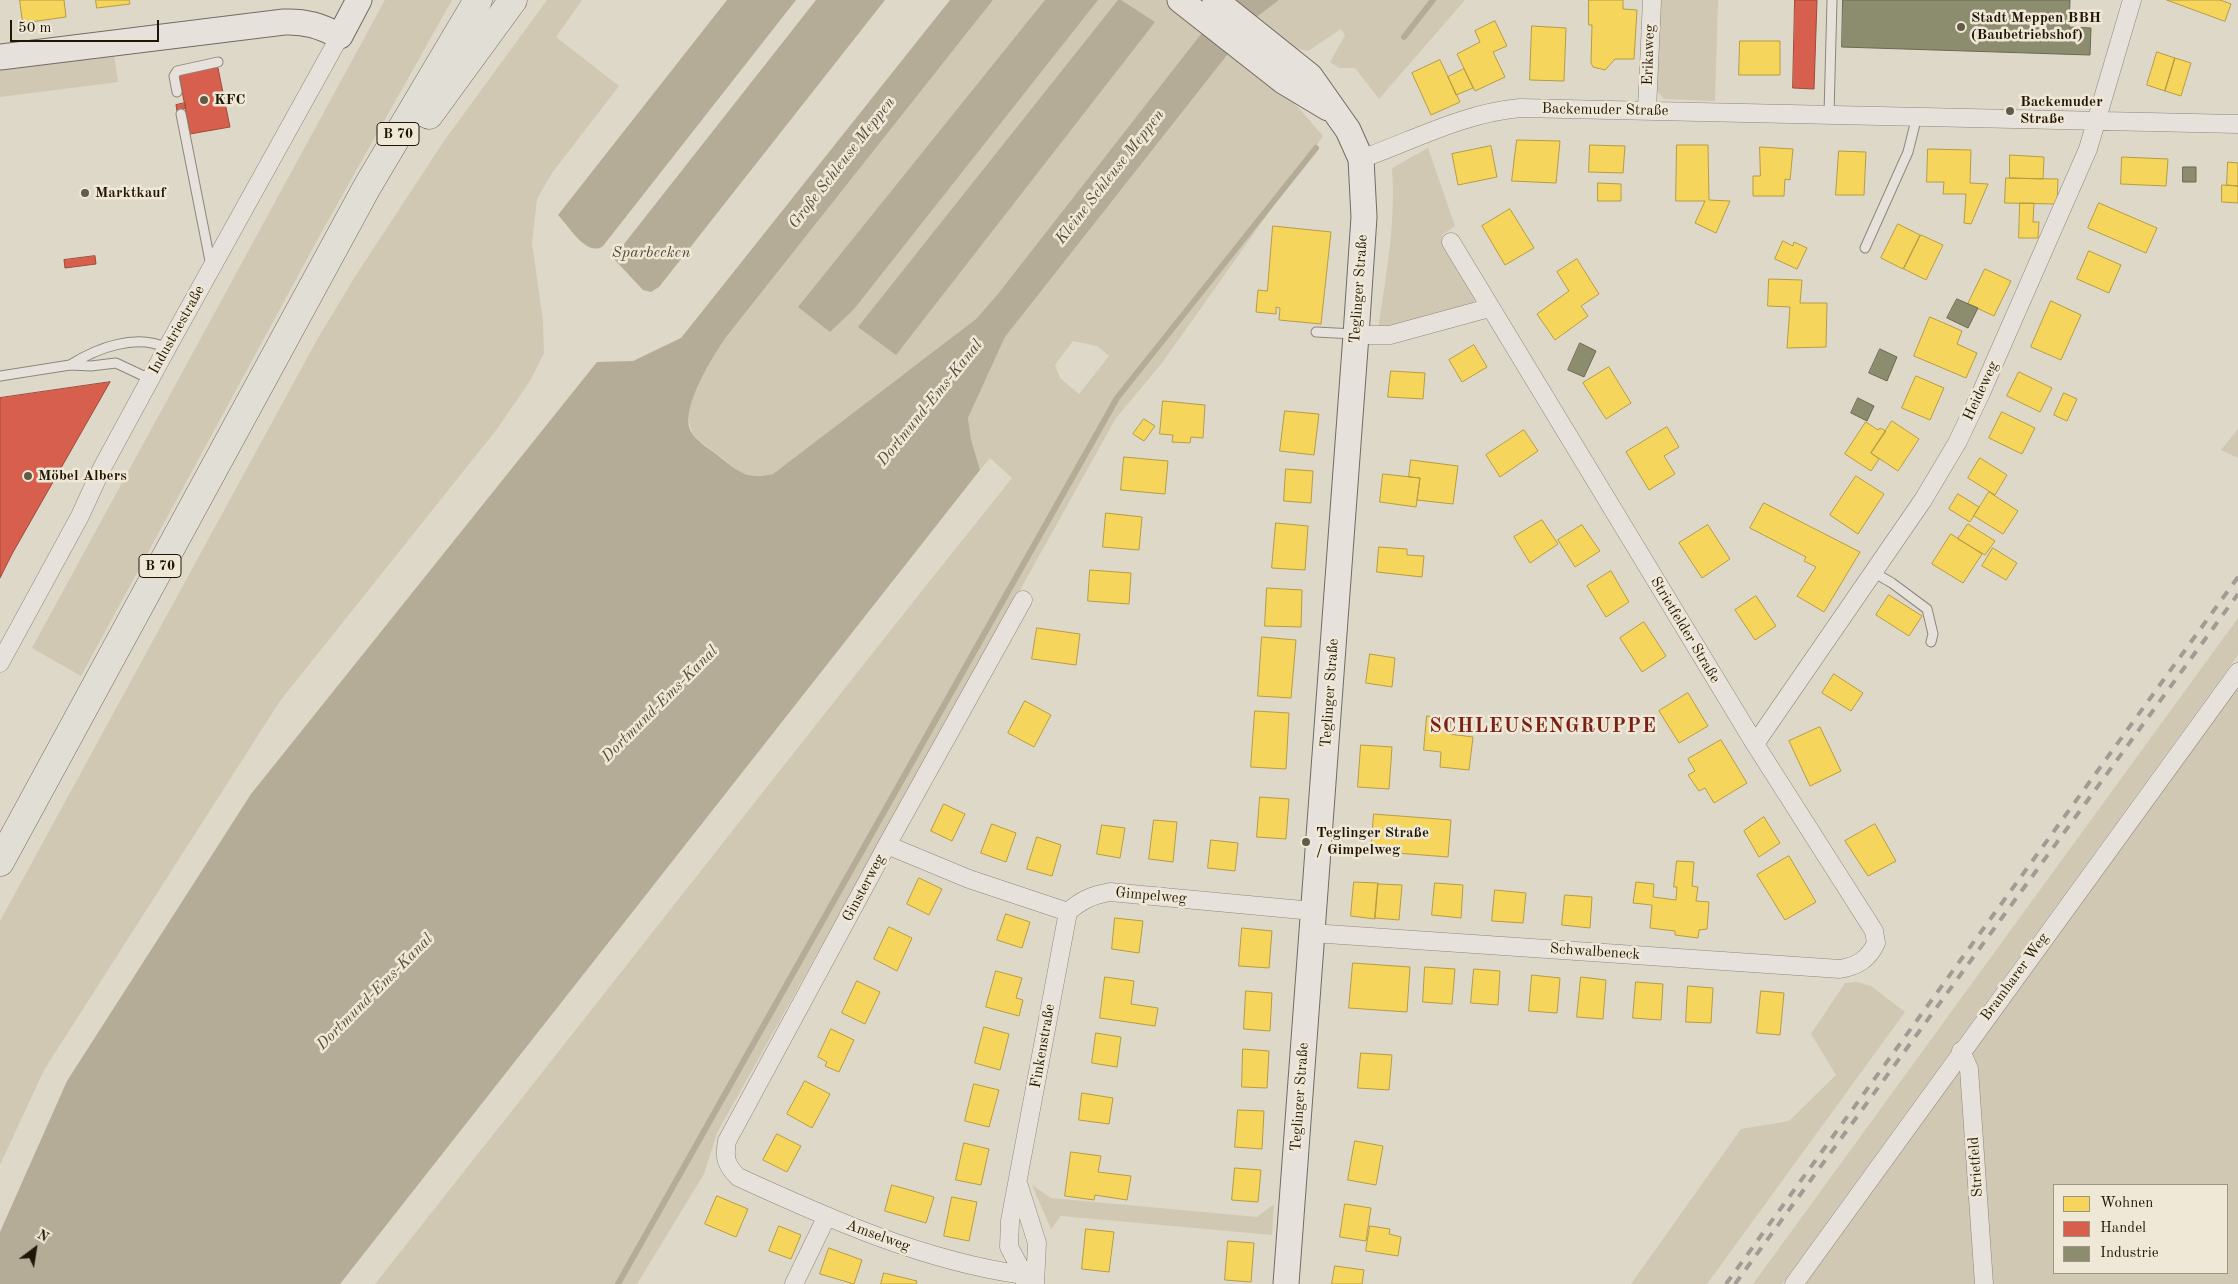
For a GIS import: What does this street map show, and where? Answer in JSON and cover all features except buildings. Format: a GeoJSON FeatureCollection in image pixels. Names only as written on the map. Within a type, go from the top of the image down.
{"type":"FeatureCollection","features":[{"type":"Feature","properties":{"kind":"main road","name":"B 70"},"geometry":{"type":"LineString","coordinates":[[0,862],[388,150],[478,0]]}},
{"type":"Feature","properties":{"kind":"main road","name":"B 70"},"geometry":{"type":"LineString","coordinates":[[322,270],[463,66],[512,0]]}},
{"type":"Feature","properties":{"kind":"street","name":"Industriestraße"},"geometry":{"type":"LineString","coordinates":[[0,663],[80,516],[102,468],[150,379],[359,0]]}},
{"type":"Feature","properties":{"kind":"street","name":"Teglinger Straße"},"geometry":{"type":"LineString","coordinates":[[1180,0],[1212,11],[1262,38],[1310,76],[1332,110],[1348,130],[1361,159],[1364,217],[1286,1284]]}},
{"type":"Feature","properties":{"kind":"street","name":"Erikaweg"},"geometry":{"type":"LineString","coordinates":[[1647,110],[1652,0]]}},
{"type":"Feature","properties":{"kind":"street","name":"Heideweg"},"geometry":{"type":"LineString","coordinates":[[1755,744],[1922,500],[1957,443],[1982,392],[2084,158],[2132,0]]}},
{"type":"Feature","properties":{"kind":"street","name":"Teglinger Straße"},"geometry":{"type":"LineString","coordinates":[[1212,11],[1238,45],[1283,81],[1332,110]]}},
{"type":"Feature","properties":{"kind":"street"},"geometry":{"type":"LineString","coordinates":[[0,57],[284,22],[301,21],[317,25],[340,36]]}},
{"type":"Feature","properties":{"kind":"street","name":"Backemuder Straße"},"geometry":{"type":"LineString","coordinates":[[1361,159],[1491,111],[1520,108],[2238,124]]}},
{"type":"Feature","properties":{"kind":"street","name":"Strietfelder Straße"},"geometry":{"type":"LineString","coordinates":[[1451,242],[1489,308],[1755,744],[1874,931],[1876,943],[1872,952]]}},
{"type":"Feature","properties":{"kind":"street"},"geometry":{"type":"LineString","coordinates":[[1356,335],[1390,335],[1489,308]]}},
{"type":"Feature","properties":{"kind":"street","name":"Ginsterweg"},"geometry":{"type":"LineString","coordinates":[[738,1177],[729,1168],[724,1156],[727,1141],[887,845],[1023,600]]}},
{"type":"Feature","properties":{"kind":"street","name":"Bramharer Weg"},"geometry":{"type":"LineString","coordinates":[[1794,1284],[2238,672]]}},
{"type":"Feature","properties":{"kind":"street"},"geometry":{"type":"LineString","coordinates":[[887,845],[969,879],[1068,912]]}},
{"type":"Feature","properties":{"kind":"street","name":"Gimpelweg"},"geometry":{"type":"LineString","coordinates":[[1068,912],[1079,902],[1095,894],[1110,892],[1312,922]]}},
{"type":"Feature","properties":{"kind":"street","name":"Finkenstraße"},"geometry":{"type":"LineString","coordinates":[[1028,1281],[1009,1248],[1010,1220],[1068,912]]}},
{"type":"Feature","properties":{"kind":"street","name":"Schwalbeneck"},"geometry":{"type":"LineString","coordinates":[[1312,922],[1840,969],[1854,967],[1864,961],[1872,952]]}},
{"type":"Feature","properties":{"kind":"street","name":"Strietfeld"},"geometry":{"type":"LineString","coordinates":[[1961,1052],[1969,1069],[1984,1284]]}},
{"type":"Feature","properties":{"kind":"street","name":"Amselweg"},"geometry":{"type":"LineString","coordinates":[[738,1177],[826,1218],[930,1255],[1028,1281]]}},
{"type":"Feature","properties":{"kind":"street","name":"Finkenstraße"},"geometry":{"type":"LineString","coordinates":[[1018,1180],[1037,1243],[1028,1281]]}},
{"type":"Feature","properties":{"kind":"street"},"geometry":{"type":"LineString","coordinates":[[794,1284],[826,1218]]}},
{"type":"Feature","properties":{"kind":"lane"},"geometry":{"type":"LineString","coordinates":[[1829,114],[1832,0]]}},
{"type":"Feature","properties":{"kind":"lane"},"geometry":{"type":"LineString","coordinates":[[177,92],[174,76],[177,70],[218,62]]}},
{"type":"Feature","properties":{"kind":"lane"},"geometry":{"type":"LineString","coordinates":[[181,114],[211,269]]}},
{"type":"Feature","properties":{"kind":"lane"},"geometry":{"type":"LineString","coordinates":[[1865,248],[1908,152],[1917,116]]}},
{"type":"Feature","properties":{"kind":"lane"},"geometry":{"type":"LineString","coordinates":[[1316,332],[1356,335]]}},
{"type":"Feature","properties":{"kind":"lane"},"geometry":{"type":"LineString","coordinates":[[70,365],[90,352],[136,341],[154,342],[167,348]]}},
{"type":"Feature","properties":{"kind":"lane"},"geometry":{"type":"LineString","coordinates":[[0,376],[70,365],[90,366],[116,363],[150,379]]}},
{"type":"Feature","properties":{"kind":"lane"},"geometry":{"type":"LineString","coordinates":[[1873,572],[1927,608],[1933,634],[1930,642]]}},
{"type":"Feature","properties":{"kind":"shaded area"},"geometry":{"type":"Polygon","coordinates":[[[385,0],[452,0],[320,235],[81,676],[32,648],[385,0]]]}},
{"type":"Feature","properties":{"kind":"shaded area"},"geometry":{"type":"Polygon","coordinates":[[[547,0],[582,0],[556,37],[619,86],[552,173],[537,199],[532,243],[543,321],[544,353],[530,381],[497,429],[280,701],[44,1070],[0,1165],[0,921],[318,338],[356,275],[444,141],[547,0]]]}},
{"type":"Feature","properties":{"kind":"shaded area"},"geometry":{"type":"Polygon","coordinates":[[[993,0],[1222,0],[1214,17],[997,295],[976,319],[773,474],[757,478],[743,474],[696,438],[691,429],[689,418],[693,396],[713,354],[993,0]]]}},
{"type":"Feature","properties":{"kind":"shaded area"},"geometry":{"type":"Polygon","coordinates":[[[1279,0],[1465,0],[1379,99],[1355,68],[1339,68],[1330,62],[1345,35],[1341,29],[1308,51],[1242,37],[1258,16],[1279,0]]]}},
{"type":"Feature","properties":{"kind":"shaded area"},"geometry":{"type":"Polygon","coordinates":[[[1659,0],[1718,0],[1715,101],[1664,99],[1656,90],[1659,0]]]}},
{"type":"Feature","properties":{"kind":"shaded area"},"geometry":{"type":"Polygon","coordinates":[[[1230,52],[1290,98],[1323,136],[1162,363],[1116,418],[717,1133],[704,1174],[637,1284],[375,1284],[1012,478],[990,458],[980,470],[971,439],[968,418],[1005,337],[1230,52]],[[1073,341],[1055,365],[1060,378],[1079,394],[1109,356],[1097,346],[1073,341]]]}},
{"type":"Feature","properties":{"kind":"shaded area"},"geometry":{"type":"Polygon","coordinates":[[[114,54],[118,82],[0,97],[0,69],[114,54]]]}},
{"type":"Feature","properties":{"kind":"shaded area"},"geometry":{"type":"Polygon","coordinates":[[[1428,148],[1455,226],[1442,235],[1477,297],[1473,303],[1378,330],[1393,208],[1392,168],[1428,148]]]}},
{"type":"Feature","properties":{"kind":"shaded area"},"geometry":{"type":"Polygon","coordinates":[[[2238,429],[2238,458],[2221,450],[2238,429]]]}},
{"type":"Feature","properties":{"kind":"shaded area"},"geometry":{"type":"Polygon","coordinates":[[[2238,618],[2238,655],[1782,1284],[1753,1284],[2238,618]]]}},
{"type":"Feature","properties":{"kind":"shaded area"},"geometry":{"type":"Polygon","coordinates":[[[2238,686],[2238,1284],[1805,1284],[2238,686]]]}},
{"type":"Feature","properties":{"kind":"shaded area"},"geometry":{"type":"Polygon","coordinates":[[[1857,982],[1871,986],[1905,1012],[1707,1284],[1631,1284],[1741,1129],[1789,1121],[1836,1075],[1811,1034],[1845,983],[1857,982]]]}},
{"type":"Feature","properties":{"kind":"shaded area"},"geometry":{"type":"Polygon","coordinates":[[[1032,1185],[1051,1198],[1257,1217],[1274,1204],[1272,1235],[1061,1216],[1051,1229],[1032,1185]]]}},
{"type":"Feature","properties":{"kind":"water","name":"Sparbecken"},"geometry":{"type":"Polygon","coordinates":[[[727,0],[796,0],[603,246],[597,249],[591,248],[578,239],[558,215],[727,0]]]}},
{"type":"Feature","properties":{"kind":"water","name":"Sparbecken"},"geometry":{"type":"Polygon","coordinates":[[[816,0],[885,0],[659,287],[651,292],[643,290],[613,258],[816,0]]]}},
{"type":"Feature","properties":{"kind":"water"},"geometry":{"type":"Polygon","coordinates":[[[950,0],[993,0],[727,336],[714,355],[694,395],[688,420],[692,434],[734,468],[745,474],[764,476],[773,474],[976,319],[997,295],[1214,17],[1222,0],[1279,0],[1258,16],[1005,337],[968,418],[971,439],[980,470],[340,1284],[0,1284],[0,1232],[67,1081],[251,794],[597,362],[633,361],[681,338],[950,0]]]}},
{"type":"Feature","properties":{"kind":"water"},"geometry":{"type":"Polygon","coordinates":[[[1045,0],[1098,0],[854,309],[830,332],[798,307],[1045,0]]]}},
{"type":"Feature","properties":{"kind":"water"},"geometry":{"type":"Polygon","coordinates":[[[1118,0],[1121,0],[1155,22],[896,355],[858,327],[1118,0]]]}},
{"type":"Feature","properties":{"kind":"waterway"},"geometry":{"type":"LineString","coordinates":[[1404,37],[1433,0]]}},
{"type":"Feature","properties":{"kind":"waterway"},"geometry":{"type":"LineString","coordinates":[[618,1284],[1117,398],[1316,148]]}},
{"type":"Feature","properties":{"kind":"railway"},"geometry":{"type":"LineString","coordinates":[[1726,1284],[2238,577]]}},
{"type":"Feature","properties":{"kind":"railway"},"geometry":{"type":"LineString","coordinates":[[1735,1284],[2238,594]]}},
{"type":"Feature","properties":{"kind":"place","name":"Stadt Meppen BBH (Baubetriebshof)"},"geometry":{"type":"Point","coordinates":[1961,27]}},
{"type":"Feature","properties":{"kind":"place","name":"KFC"},"geometry":{"type":"Point","coordinates":[204,100]}},
{"type":"Feature","properties":{"kind":"place","name":"Backemuder Straße"},"geometry":{"type":"Point","coordinates":[2010,111]}},
{"type":"Feature","properties":{"kind":"place","name":"Marktkauf"},"geometry":{"type":"Point","coordinates":[85,193]}},
{"type":"Feature","properties":{"kind":"place","name":"Möbel Albers"},"geometry":{"type":"Point","coordinates":[28,476]}},
{"type":"Feature","properties":{"kind":"place","name":"Teglinger Straße / Gimpelweg"},"geometry":{"type":"Point","coordinates":[1306,842]}},
{"type":"Feature","properties":{"kind":"district","name":"SCHLEUSENGRUPPE"},"geometry":{"type":"Point","coordinates":[1543,727]}},
{"type":"Feature","properties":{"kind":"water label","name":"Große Schleuse Meppen"},"geometry":{"type":"Point","coordinates":[842,163]}},
{"type":"Feature","properties":{"kind":"water label","name":"Kleine Schleuse Meppen"},"geometry":{"type":"Point","coordinates":[1110,177]}},
{"type":"Feature","properties":{"kind":"water label","name":"Dortmund-Ems-Kanal"},"geometry":{"type":"Point","coordinates":[930,403]}},
{"type":"Feature","properties":{"kind":"water label","name":"Dortmund-Ems-Kanal"},"geometry":{"type":"Point","coordinates":[660,704]}},
{"type":"Feature","properties":{"kind":"water label","name":"Dortmund-Ems-Kanal"},"geometry":{"type":"Point","coordinates":[375,992]}}]}
